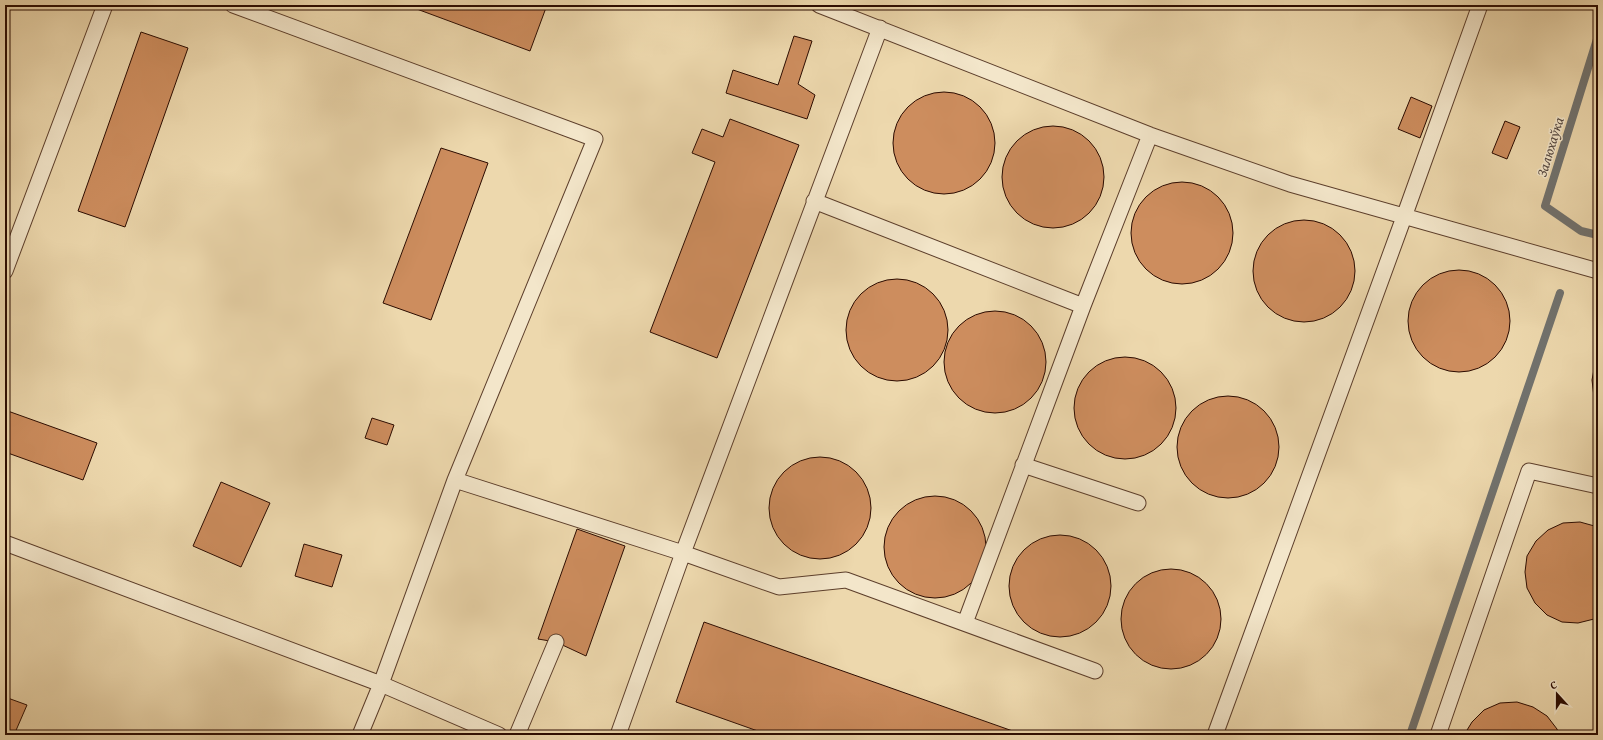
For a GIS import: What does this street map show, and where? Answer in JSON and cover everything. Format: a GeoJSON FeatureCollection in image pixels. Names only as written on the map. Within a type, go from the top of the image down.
{"type":"FeatureCollection","features":[{"type":"Feature","properties":{"kind":"lane"},"geometry":{"type":"LineString","coordinates":[[5,271],[105,5]]}},
{"type":"Feature","properties":{"kind":"lane"},"geometry":{"type":"LineString","coordinates":[[233,5],[595,139],[455,480],[381,684],[360,735]]}},
{"type":"Feature","properties":{"kind":"lane"},"geometry":{"type":"LineString","coordinates":[[819,5],[1150,135],[1290,184],[1598,271]]}},
{"type":"Feature","properties":{"kind":"lane"},"geometry":{"type":"LineString","coordinates":[[1214,735],[1480,5]]}},
{"type":"Feature","properties":{"kind":"lane"},"geometry":{"type":"LineString","coordinates":[[618,735],[683,553],[880,28]]}},
{"type":"Feature","properties":{"kind":"lane"},"geometry":{"type":"LineString","coordinates":[[965,623],[1083,306],[1150,135]]}},
{"type":"Feature","properties":{"kind":"lane"},"geometry":{"type":"LineString","coordinates":[[814,201],[1083,306]]}},
{"type":"Feature","properties":{"kind":"lane"},"geometry":{"type":"LineString","coordinates":[[1023,465],[1138,503]]}},
{"type":"Feature","properties":{"kind":"lane"},"geometry":{"type":"LineString","coordinates":[[1438,735],[1529,471],[1598,486]]}},
{"type":"Feature","properties":{"kind":"lane"},"geometry":{"type":"LineString","coordinates":[[455,480],[683,553],[779,587],[846,580],[1095,671]]}},
{"type":"Feature","properties":{"kind":"lane"},"geometry":{"type":"LineString","coordinates":[[5,543],[381,684],[499,735]]}},
{"type":"Feature","properties":{"kind":"lane"},"geometry":{"type":"LineString","coordinates":[[517,735],[556,642]]}},
{"type":"Feature","properties":{"kind":"building"},"geometry":{"type":"Polygon","coordinates":[[[406,5],[547,5],[530,51],[406,5]]]}},
{"type":"Feature","properties":{"kind":"building"},"geometry":{"type":"Polygon","coordinates":[[[141,32],[188,48],[125,227],[78,211],[141,32]]]}},
{"type":"Feature","properties":{"kind":"building"},"geometry":{"type":"Polygon","coordinates":[[[794,36],[812,41],[798,84],[815,95],[807,119],[726,93],[733,70],[778,85],[794,36]]]}},
{"type":"Feature","properties":{"kind":"building"},"geometry":{"type":"Polygon","coordinates":[[[944,92],[963,96],[980,107],[991,124],[995,143],[991,162],[980,179],[963,190],[944,194],[925,190],[908,179],[897,162],[893,143],[897,124],[908,107],[925,96],[944,92]]]}},
{"type":"Feature","properties":{"kind":"building"},"geometry":{"type":"Polygon","coordinates":[[[1411,97],[1432,106],[1420,138],[1398,129],[1411,97]]]}},
{"type":"Feature","properties":{"kind":"building"},"geometry":{"type":"Polygon","coordinates":[[[730,119],[799,145],[717,358],[650,332],[715,162],[692,153],[702,129],[723,137],[730,119]]]}},
{"type":"Feature","properties":{"kind":"building"},"geometry":{"type":"Polygon","coordinates":[[[1505,121],[1520,127],[1507,159],[1492,153],[1505,121]]]}},
{"type":"Feature","properties":{"kind":"building"},"geometry":{"type":"Polygon","coordinates":[[[1053,126],[1072,130],[1089,141],[1100,158],[1104,177],[1100,196],[1089,213],[1072,224],[1053,228],[1034,224],[1017,213],[1006,196],[1002,177],[1006,158],[1017,141],[1034,130],[1053,126]]]}},
{"type":"Feature","properties":{"kind":"building"},"geometry":{"type":"Polygon","coordinates":[[[441,148],[488,163],[431,320],[383,303],[441,148]]]}},
{"type":"Feature","properties":{"kind":"building"},"geometry":{"type":"Polygon","coordinates":[[[1182,182],[1201,186],[1218,197],[1229,214],[1233,233],[1229,252],[1218,269],[1201,280],[1182,284],[1163,280],[1146,269],[1135,252],[1131,233],[1135,214],[1146,197],[1163,186],[1182,182]]]}},
{"type":"Feature","properties":{"kind":"building"},"geometry":{"type":"Polygon","coordinates":[[[1304,220],[1323,224],[1340,235],[1351,252],[1355,271],[1351,290],[1340,307],[1323,318],[1304,322],[1285,318],[1268,307],[1257,290],[1253,271],[1257,252],[1268,235],[1285,224],[1304,220]]]}},
{"type":"Feature","properties":{"kind":"building"},"geometry":{"type":"Polygon","coordinates":[[[1459,270],[1478,274],[1495,285],[1506,302],[1510,321],[1506,340],[1495,357],[1478,368],[1459,372],[1440,368],[1423,357],[1412,340],[1408,321],[1412,302],[1423,285],[1440,274],[1459,270]]]}},
{"type":"Feature","properties":{"kind":"building"},"geometry":{"type":"Polygon","coordinates":[[[897,279],[916,283],[933,294],[944,311],[948,330],[944,349],[933,366],[916,377],[897,381],[878,377],[861,366],[850,349],[846,330],[850,311],[861,294],[878,283],[897,279]]]}},
{"type":"Feature","properties":{"kind":"building"},"geometry":{"type":"Polygon","coordinates":[[[995,311],[1014,315],[1031,326],[1042,343],[1046,362],[1042,381],[1031,398],[1014,409],[995,413],[976,409],[959,398],[948,381],[944,362],[948,343],[959,326],[976,315],[995,311]]]}},
{"type":"Feature","properties":{"kind":"building"},"geometry":{"type":"Polygon","coordinates":[[[1125,357],[1144,361],[1161,372],[1172,389],[1176,408],[1172,427],[1161,444],[1144,455],[1125,459],[1106,455],[1089,444],[1078,427],[1074,408],[1078,389],[1089,372],[1106,361],[1125,357]]]}},
{"type":"Feature","properties":{"kind":"building"},"geometry":{"type":"Polygon","coordinates":[[[1598,358],[1598,404],[1594,397],[1592,380],[1595,364],[1598,358]]]}},
{"type":"Feature","properties":{"kind":"building"},"geometry":{"type":"Polygon","coordinates":[[[1228,396],[1247,400],[1264,411],[1275,428],[1279,447],[1275,466],[1264,483],[1247,494],[1228,498],[1209,494],[1192,483],[1181,466],[1177,447],[1181,428],[1192,411],[1209,400],[1228,396]]]}},
{"type":"Feature","properties":{"kind":"building"},"geometry":{"type":"Polygon","coordinates":[[[5,410],[97,443],[83,480],[5,452],[5,410]]]}},
{"type":"Feature","properties":{"kind":"building"},"geometry":{"type":"Polygon","coordinates":[[[372,418],[394,425],[387,445],[365,438],[372,418]]]}},
{"type":"Feature","properties":{"kind":"building"},"geometry":{"type":"Polygon","coordinates":[[[820,457],[839,461],[856,472],[867,489],[871,508],[867,527],[856,544],[839,555],[820,559],[801,555],[784,544],[773,527],[769,508],[773,489],[784,472],[801,461],[820,457]]]}},
{"type":"Feature","properties":{"kind":"building"},"geometry":{"type":"Polygon","coordinates":[[[221,482],[270,503],[241,567],[193,546],[221,482]]]}},
{"type":"Feature","properties":{"kind":"building"},"geometry":{"type":"Polygon","coordinates":[[[935,496],[954,500],[971,511],[982,528],[986,547],[982,566],[971,583],[954,594],[935,598],[916,594],[899,583],[888,566],[884,547],[888,528],[899,511],[916,500],[935,496]]]}},
{"type":"Feature","properties":{"kind":"building"},"geometry":{"type":"Polygon","coordinates":[[[1580,522],[1598,527],[1598,618],[1578,623],[1562,622],[1547,615],[1535,603],[1527,588],[1525,572],[1527,556],[1536,541],[1548,530],[1563,523],[1580,522]]]}},
{"type":"Feature","properties":{"kind":"building"},"geometry":{"type":"Polygon","coordinates":[[[577,529],[625,546],[586,656],[556,642],[538,639],[577,529]]]}},
{"type":"Feature","properties":{"kind":"building"},"geometry":{"type":"Polygon","coordinates":[[[1060,535],[1079,539],[1096,550],[1107,567],[1111,586],[1107,605],[1096,622],[1079,633],[1060,637],[1041,633],[1024,622],[1013,605],[1009,586],[1013,567],[1024,550],[1041,539],[1060,535]]]}},
{"type":"Feature","properties":{"kind":"building"},"geometry":{"type":"Polygon","coordinates":[[[304,544],[342,555],[332,587],[295,576],[304,544]]]}},
{"type":"Feature","properties":{"kind":"building"},"geometry":{"type":"Polygon","coordinates":[[[1161,569],[1181,569],[1190,572],[1207,583],[1218,600],[1221,609],[1221,629],[1218,638],[1207,655],[1190,666],[1181,669],[1161,669],[1143,661],[1135,655],[1129,647],[1121,629],[1121,609],[1129,591],[1135,583],[1143,577],[1161,569]]]}},
{"type":"Feature","properties":{"kind":"building"},"geometry":{"type":"Polygon","coordinates":[[[704,622],[1024,735],[769,735],[676,702],[704,622]]]}},
{"type":"Feature","properties":{"kind":"building"},"geometry":{"type":"Polygon","coordinates":[[[5,697],[27,705],[14,735],[5,735],[5,697]]]}},
{"type":"Feature","properties":{"kind":"building"},"geometry":{"type":"Polygon","coordinates":[[[1517,702],[1533,707],[1547,716],[1557,729],[1559,735],[1464,735],[1472,722],[1484,710],[1500,703],[1517,702]]]}},
{"type":"Feature","properties":{"kind":"waterway","name":"Залюхаўка"},"geometry":{"type":"LineString","coordinates":[[1598,36],[1545,206],[1581,231],[1598,235]]}},
{"type":"Feature","properties":{"kind":"waterway"},"geometry":{"type":"LineString","coordinates":[[1410,735],[1560,293]]}}]}
